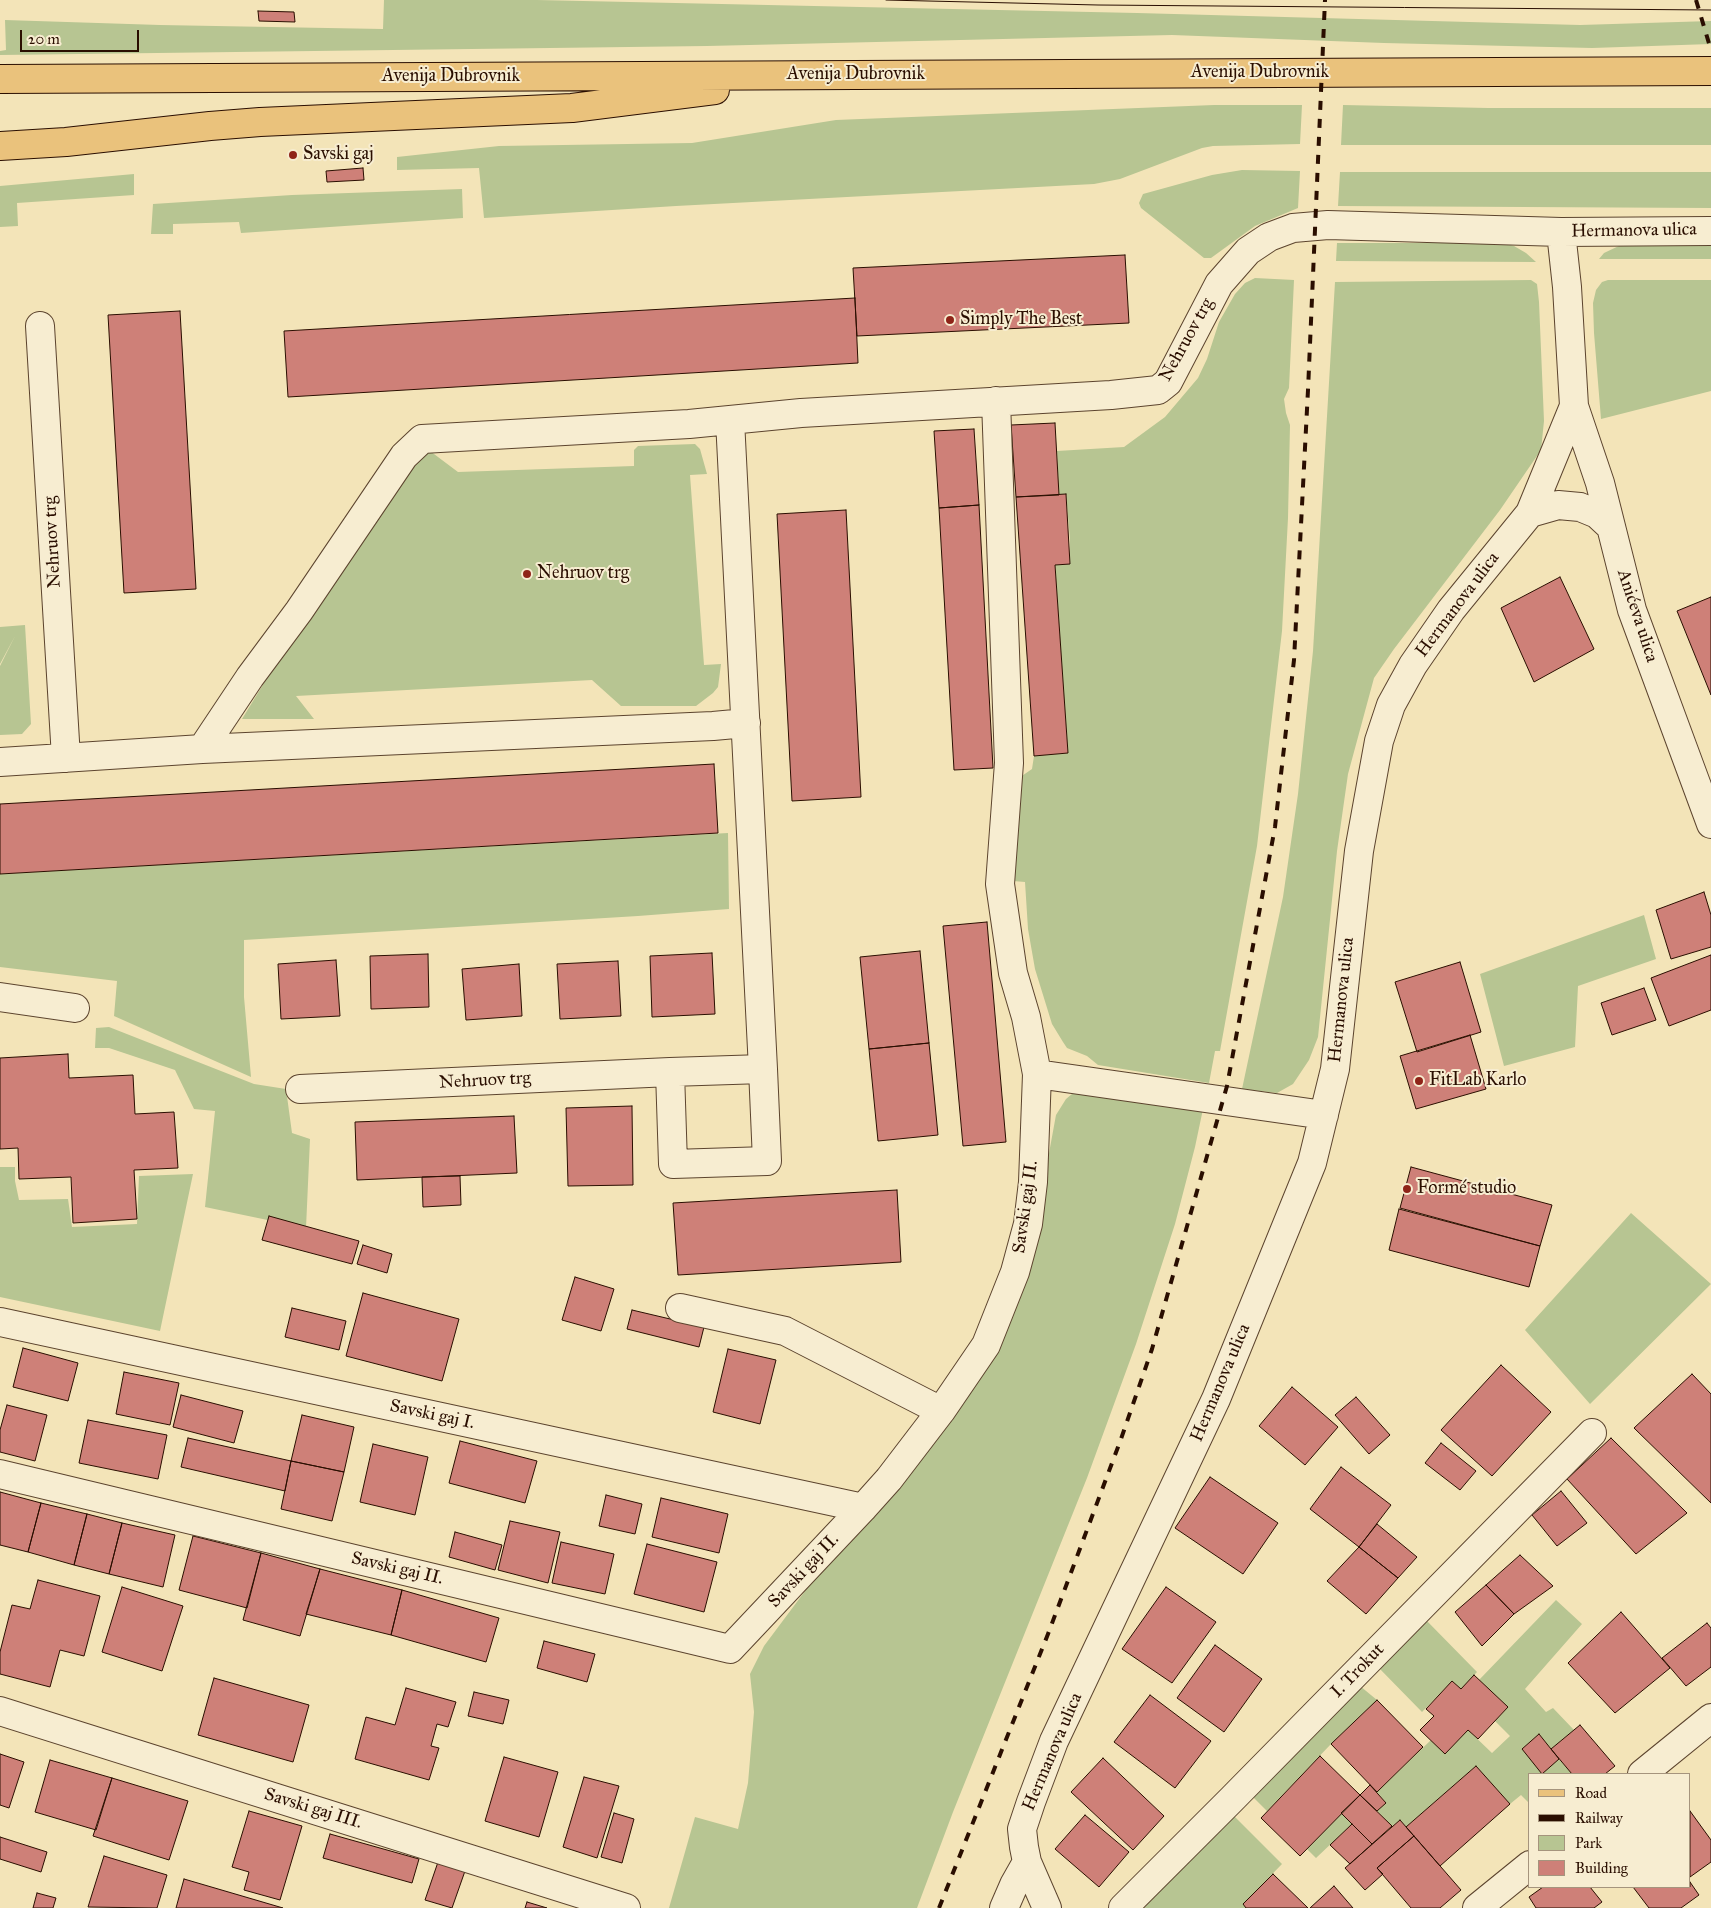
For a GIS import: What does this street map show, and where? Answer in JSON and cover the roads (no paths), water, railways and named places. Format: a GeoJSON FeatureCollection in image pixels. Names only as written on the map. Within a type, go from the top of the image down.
{"type":"FeatureCollection","features":[{"type":"Feature","properties":{"kind":"main road","name":"Avenija Dubrovnik"},"geometry":{"type":"LineString","coordinates":[[0,79],[1711,71]]}},
{"type":"Feature","properties":{"kind":"main road"},"geometry":{"type":"LineString","coordinates":[[0,146],[66,142],[210,126],[277,121],[572,108],[820,75]]}},
{"type":"Feature","properties":{"kind":"street","name":"Nehruov trg"},"geometry":{"type":"LineString","coordinates":[[202,749],[250,677],[299,611],[404,456],[422,440],[689,424],[801,413],[996,400],[1111,395],[1158,390],[1168,382],[1219,284],[1248,251],[1269,237],[1293,228],[1336,225],[1561,232]]}},
{"type":"Feature","properties":{"kind":"street","name":"Hermanova ulica"},"geometry":{"type":"LineString","coordinates":[[1047,1908],[1027,1862],[1022,1829],[1054,1741],[1216,1399],[1312,1163],[1335,1069],[1359,851],[1379,741],[1391,705],[1413,665],[1451,610],[1530,513],[1574,406],[1567,287],[1561,232],[1711,230]]}},
{"type":"Feature","properties":{"kind":"street","name":"Nehruov trg"},"geometry":{"type":"LineString","coordinates":[[40,326],[66,758]]}},
{"type":"Feature","properties":{"kind":"street","name":"Savski gaj II."},"geometry":{"type":"LineString","coordinates":[[0,1474],[730,1649],[863,1508],[889,1479],[941,1411],[986,1346],[1016,1272],[1028,1224],[1033,1182],[1037,1074],[1026,1017],[1014,973],[1000,884],[1009,762],[996,400]]}},
{"type":"Feature","properties":{"kind":"street","name":"Anićeva ulica"},"geometry":{"type":"LineString","coordinates":[[1574,406],[1600,483],[1632,610],[1711,824]]}},
{"type":"Feature","properties":{"kind":"street"},"geometry":{"type":"LineString","coordinates":[[670,1072],[673,1164],[767,1161],[764,1069],[730,420]]}},
{"type":"Feature","properties":{"kind":"street"},"geometry":{"type":"LineString","coordinates":[[1530,513],[1558,505],[1580,507],[1597,514],[1611,527]]}},
{"type":"Feature","properties":{"kind":"street"},"geometry":{"type":"LineString","coordinates":[[0,762],[202,749],[694,727],[746,723]]}},
{"type":"Feature","properties":{"kind":"street"},"geometry":{"type":"LineString","coordinates":[[0,997],[75,1008]]}},
{"type":"Feature","properties":{"kind":"street","name":"Nehruov trg"},"geometry":{"type":"LineString","coordinates":[[300,1089],[764,1069]]}},
{"type":"Feature","properties":{"kind":"street"},"geometry":{"type":"LineString","coordinates":[[1037,1074],[1324,1115]]}},
{"type":"Feature","properties":{"kind":"street"},"geometry":{"type":"LineString","coordinates":[[680,1308],[785,1331],[941,1411]]}},
{"type":"Feature","properties":{"kind":"street","name":"Savski gaj I."},"geometry":{"type":"LineString","coordinates":[[0,1322],[863,1508]]}},
{"type":"Feature","properties":{"kind":"street","name":"I. Trokut"},"geometry":{"type":"LineString","coordinates":[[1122,1908],[1232,1800],[1592,1433]]}},
{"type":"Feature","properties":{"kind":"street","name":"Savski gaj III."},"geometry":{"type":"LineString","coordinates":[[0,1711],[626,1908]]}},
{"type":"Feature","properties":{"kind":"street"},"geometry":{"type":"LineString","coordinates":[[1643,1773],[1711,1718]]}},
{"type":"Feature","properties":{"kind":"street"},"geometry":{"type":"LineString","coordinates":[[1004,1908],[1027,1862]]}},
{"type":"Feature","properties":{"kind":"street"},"geometry":{"type":"LineString","coordinates":[[1477,1908],[1528,1867]]}},
{"type":"Feature","properties":{"kind":"tram line"},"geometry":{"type":"LineString","coordinates":[[886,0],[1098,5],[1711,10]]}},
{"type":"Feature","properties":{"kind":"railway"},"geometry":{"type":"LineString","coordinates":[[939,1908],[1048,1634],[1121,1439],[1152,1349],[1227,1086],[1275,827],[1294,660],[1325,0]]}},
{"type":"Feature","properties":{"kind":"railway"},"geometry":{"type":"LineString","coordinates":[[1696,0],[1711,50]]}},
{"type":"Feature","properties":{"kind":"place","name":"Savski gaj"},"geometry":{"type":"Point","coordinates":[293,155]}},
{"type":"Feature","properties":{"kind":"place","name":"Simply The Best"},"geometry":{"type":"Point","coordinates":[950,320]}},
{"type":"Feature","properties":{"kind":"place","name":"Nehruov trg"},"geometry":{"type":"Point","coordinates":[527,574]}},
{"type":"Feature","properties":{"kind":"place","name":"FitLab Karlo"},"geometry":{"type":"Point","coordinates":[1419,1081]}},
{"type":"Feature","properties":{"kind":"place","name":"Formé studio"},"geometry":{"type":"Point","coordinates":[1407,1189]}}]}
